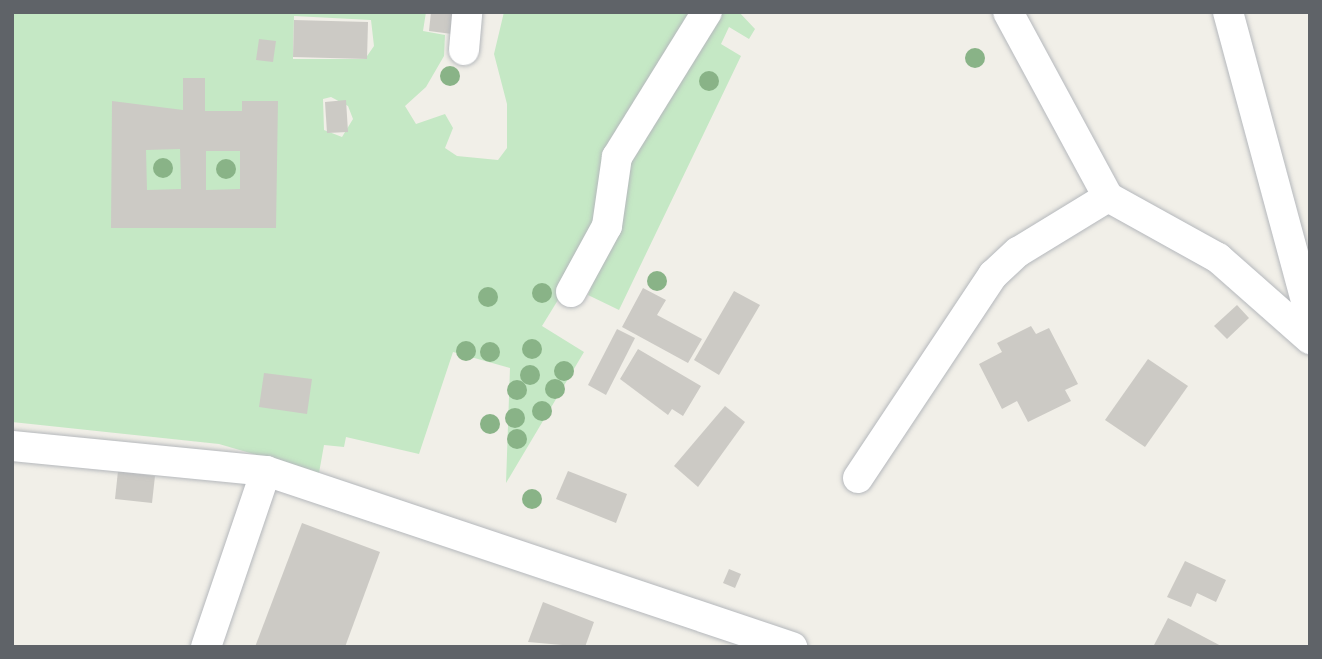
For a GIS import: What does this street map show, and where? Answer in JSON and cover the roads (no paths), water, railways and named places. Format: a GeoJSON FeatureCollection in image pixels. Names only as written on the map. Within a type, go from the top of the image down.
{"type":"FeatureCollection","features":[{"type":"Feature","properties":{"kind":"street"},"geometry":{"type":"LineString","coordinates":[[464,50],[467,12]]}},
{"type":"Feature","properties":{"kind":"street"},"geometry":{"type":"LineString","coordinates":[[571,292],[607,226],[617,157],[707,12]]}},
{"type":"Feature","properties":{"kind":"street"},"geometry":{"type":"LineString","coordinates":[[1008,12],[1108,197],[1218,258],[1310,339]]}},
{"type":"Feature","properties":{"kind":"street"},"geometry":{"type":"LineString","coordinates":[[1228,12],[1310,315]]}},
{"type":"Feature","properties":{"kind":"street"},"geometry":{"type":"LineString","coordinates":[[858,478],[993,275],[1018,252],[1108,197]]}},
{"type":"Feature","properties":{"kind":"street"},"geometry":{"type":"LineString","coordinates":[[12,446],[266,471],[792,647]]}},
{"type":"Feature","properties":{"kind":"street"},"geometry":{"type":"LineString","coordinates":[[206,647],[266,471]]}}]}
